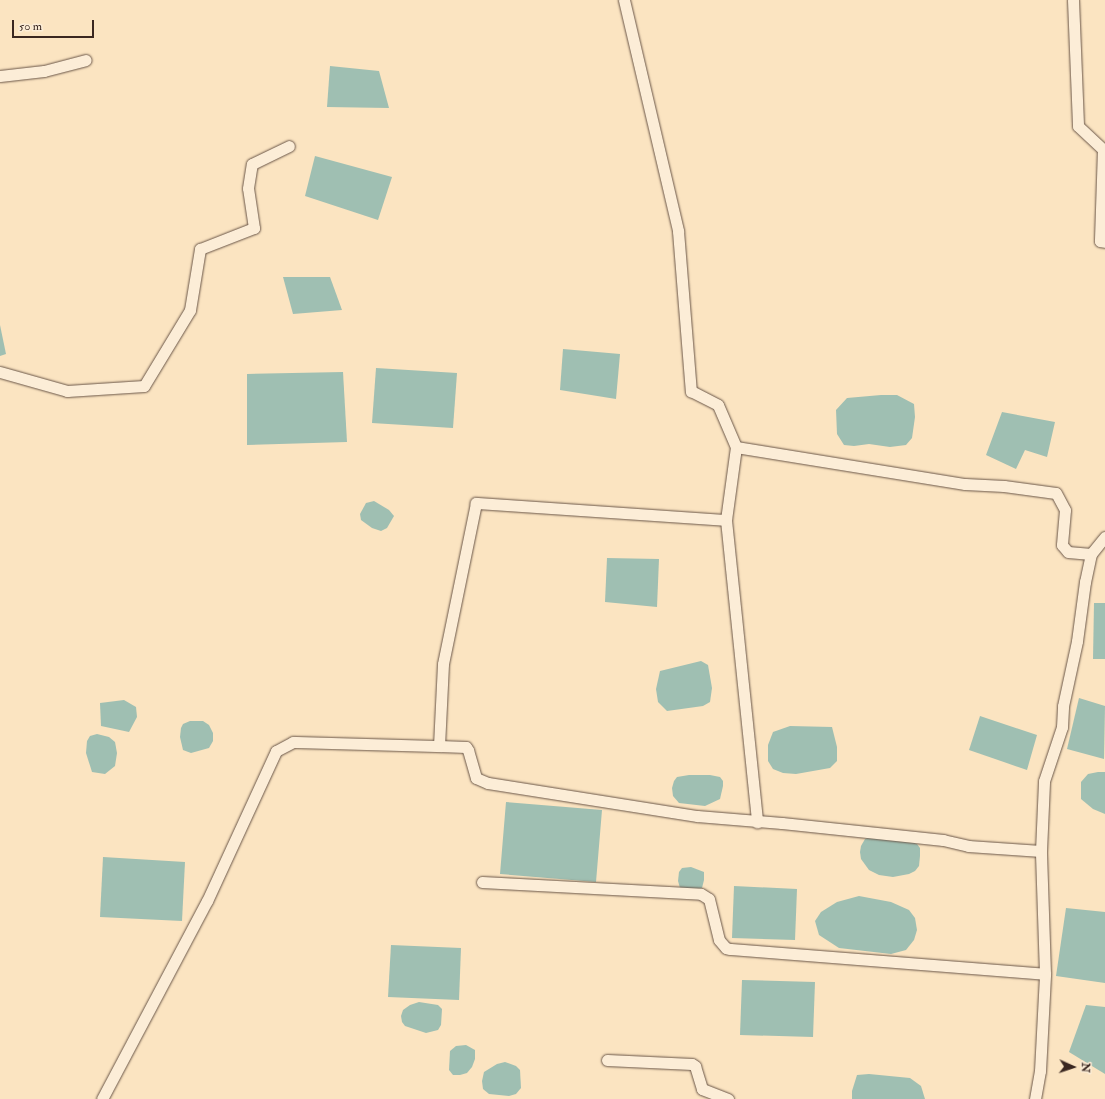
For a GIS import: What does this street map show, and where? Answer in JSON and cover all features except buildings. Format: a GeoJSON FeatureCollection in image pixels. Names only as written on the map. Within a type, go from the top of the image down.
{"type":"FeatureCollection","features":[{"type":"Feature","properties":{"kind":"street"},"geometry":{"type":"LineString","coordinates":[[624,0],[678,231],[691,391],[718,405],[736,448],[726,520],[757,822]]}},
{"type":"Feature","properties":{"kind":"street"},"geometry":{"type":"LineString","coordinates":[[1073,0],[1078,126],[1103,148],[1100,241],[1105,242]]}},
{"type":"Feature","properties":{"kind":"street"},"geometry":{"type":"LineString","coordinates":[[0,76],[44,71],[86,60]]}},
{"type":"Feature","properties":{"kind":"street"},"geometry":{"type":"LineString","coordinates":[[0,372],[67,391],[144,386],[190,310],[200,249],[254,228],[248,188],[252,164],[289,146]]}},
{"type":"Feature","properties":{"kind":"street"},"geometry":{"type":"LineString","coordinates":[[736,448],[965,484],[1004,486],[1056,493],[1065,510],[1062,545],[1068,552],[1091,554]]}},
{"type":"Feature","properties":{"kind":"street"},"geometry":{"type":"LineString","coordinates":[[439,746],[443,664],[476,503],[726,520]]}},
{"type":"Feature","properties":{"kind":"street"},"geometry":{"type":"LineString","coordinates":[[1035,1099],[1040,1071],[1045,974],[1041,851],[1044,781],[1062,727],[1063,706],[1077,641],[1085,582],[1091,554],[1105,537]]}},
{"type":"Feature","properties":{"kind":"street"},"geometry":{"type":"LineString","coordinates":[[102,1099],[207,901],[276,751],[293,742],[466,747],[476,778],[481,782],[697,816],[943,840],[968,846],[1041,851]]}},
{"type":"Feature","properties":{"kind":"street"},"geometry":{"type":"LineString","coordinates":[[482,882],[701,894],[707,896],[711,904],[719,940],[726,948],[730,949],[1045,974]]}},
{"type":"Feature","properties":{"kind":"street"},"geometry":{"type":"LineString","coordinates":[[607,1060],[692,1064],[695,1066],[702,1089],[728,1099]]}},
{"type":"Feature","properties":{"kind":"shaded area"},"geometry":{"type":"Polygon","coordinates":[[[330,66],[379,71],[389,108],[327,107],[330,66]]]}},
{"type":"Feature","properties":{"kind":"shaded area"},"geometry":{"type":"Polygon","coordinates":[[[315,156],[392,177],[378,220],[305,196],[315,156]]]}},
{"type":"Feature","properties":{"kind":"shaded area"},"geometry":{"type":"Polygon","coordinates":[[[283,277],[330,277],[342,310],[293,314],[283,277]]]}},
{"type":"Feature","properties":{"kind":"shaded area"},"geometry":{"type":"Polygon","coordinates":[[[0,325],[6,354],[0,356],[0,325]]]}},
{"type":"Feature","properties":{"kind":"shaded area"},"geometry":{"type":"Polygon","coordinates":[[[563,349],[620,354],[616,399],[560,390],[563,349]]]}},
{"type":"Feature","properties":{"kind":"shaded area"},"geometry":{"type":"Polygon","coordinates":[[[376,368],[457,373],[453,428],[372,423],[376,368]]]}},
{"type":"Feature","properties":{"kind":"shaded area"},"geometry":{"type":"Polygon","coordinates":[[[343,372],[347,442],[247,445],[247,374],[343,372]]]}},
{"type":"Feature","properties":{"kind":"shaded area"},"geometry":{"type":"Polygon","coordinates":[[[897,395],[914,404],[915,417],[912,438],[906,445],[890,447],[869,444],[854,446],[844,445],[837,434],[836,410],[847,398],[897,395]]]}},
{"type":"Feature","properties":{"kind":"shaded area"},"geometry":{"type":"Polygon","coordinates":[[[1002,412],[1055,422],[1047,457],[1025,450],[1016,469],[986,455],[1002,412]]]}},
{"type":"Feature","properties":{"kind":"shaded area"},"geometry":{"type":"Polygon","coordinates":[[[374,501],[389,510],[394,516],[387,528],[381,531],[372,528],[361,520],[360,514],[366,503],[374,501]]]}},
{"type":"Feature","properties":{"kind":"shaded area"},"geometry":{"type":"Polygon","coordinates":[[[607,558],[659,559],[657,607],[605,602],[607,558]]]}},
{"type":"Feature","properties":{"kind":"shaded area"},"geometry":{"type":"Polygon","coordinates":[[[1094,603],[1105,603],[1105,659],[1093,659],[1094,603]]]}},
{"type":"Feature","properties":{"kind":"shaded area"},"geometry":{"type":"Polygon","coordinates":[[[701,661],[708,665],[712,688],[710,702],[703,706],[667,711],[658,702],[656,689],[660,671],[701,661]]]}},
{"type":"Feature","properties":{"kind":"shaded area"},"geometry":{"type":"Polygon","coordinates":[[[1079,698],[1105,706],[1104,759],[1067,749],[1079,698]]]}},
{"type":"Feature","properties":{"kind":"shaded area"},"geometry":{"type":"Polygon","coordinates":[[[124,700],[136,707],[137,717],[129,732],[101,726],[100,703],[124,700]]]}},
{"type":"Feature","properties":{"kind":"shaded area"},"geometry":{"type":"Polygon","coordinates":[[[980,716],[1037,735],[1027,770],[969,750],[980,716]]]}},
{"type":"Feature","properties":{"kind":"shaded area"},"geometry":{"type":"Polygon","coordinates":[[[190,721],[203,721],[209,725],[213,733],[213,741],[209,748],[191,753],[183,750],[180,737],[181,728],[183,724],[190,721]]]}},
{"type":"Feature","properties":{"kind":"shaded area"},"geometry":{"type":"Polygon","coordinates":[[[790,726],[832,727],[837,747],[837,761],[830,768],[796,774],[783,773],[773,769],[768,761],[768,745],[773,732],[790,726]]]}},
{"type":"Feature","properties":{"kind":"shaded area"},"geometry":{"type":"Polygon","coordinates":[[[97,734],[109,737],[115,742],[117,753],[115,766],[105,774],[92,772],[86,753],[87,741],[90,736],[97,734]]]}},
{"type":"Feature","properties":{"kind":"shaded area"},"geometry":{"type":"Polygon","coordinates":[[[1105,772],[1105,814],[1093,809],[1081,799],[1081,782],[1088,774],[1105,772]]]}},
{"type":"Feature","properties":{"kind":"shaded area"},"geometry":{"type":"Polygon","coordinates":[[[689,775],[710,775],[720,777],[723,781],[723,786],[720,799],[705,806],[679,803],[673,796],[672,788],[674,781],[677,777],[689,775]]]}},
{"type":"Feature","properties":{"kind":"shaded area"},"geometry":{"type":"Polygon","coordinates":[[[506,802],[602,810],[596,882],[500,874],[506,802]]]}},
{"type":"Feature","properties":{"kind":"shaded area"},"geometry":{"type":"Polygon","coordinates":[[[870,837],[909,841],[917,844],[920,848],[919,866],[915,871],[909,874],[893,877],[879,875],[869,870],[861,859],[860,852],[861,846],[865,839],[870,837]]]}},
{"type":"Feature","properties":{"kind":"shaded area"},"geometry":{"type":"Polygon","coordinates":[[[103,857],[185,862],[182,921],[100,917],[103,857]]]}},
{"type":"Feature","properties":{"kind":"shaded area"},"geometry":{"type":"Polygon","coordinates":[[[691,867],[704,872],[702,888],[696,890],[680,888],[678,881],[679,872],[682,868],[691,867]]]}},
{"type":"Feature","properties":{"kind":"shaded area"},"geometry":{"type":"Polygon","coordinates":[[[734,886],[797,889],[795,940],[732,938],[734,886]]]}},
{"type":"Feature","properties":{"kind":"shaded area"},"geometry":{"type":"Polygon","coordinates":[[[859,896],[891,902],[909,910],[915,918],[917,930],[914,940],[906,950],[891,954],[839,948],[819,935],[815,921],[821,912],[837,902],[859,896]]]}},
{"type":"Feature","properties":{"kind":"shaded area"},"geometry":{"type":"Polygon","coordinates":[[[1066,908],[1105,912],[1105,983],[1056,976],[1066,908]]]}},
{"type":"Feature","properties":{"kind":"shaded area"},"geometry":{"type":"Polygon","coordinates":[[[391,945],[461,948],[459,1000],[388,997],[391,945]]]}},
{"type":"Feature","properties":{"kind":"shaded area"},"geometry":{"type":"Polygon","coordinates":[[[742,980],[815,982],[813,1037],[740,1035],[742,980]]]}},
{"type":"Feature","properties":{"kind":"shaded area"},"geometry":{"type":"Polygon","coordinates":[[[419,1002],[438,1005],[442,1009],[441,1025],[438,1030],[426,1033],[405,1026],[402,1022],[401,1016],[403,1010],[410,1005],[419,1002]]]}},
{"type":"Feature","properties":{"kind":"shaded area"},"geometry":{"type":"Polygon","coordinates":[[[1086,1005],[1105,1007],[1105,1074],[1069,1052],[1086,1005]]]}},
{"type":"Feature","properties":{"kind":"shaded area"},"geometry":{"type":"Polygon","coordinates":[[[466,1045],[475,1050],[475,1059],[472,1067],[467,1073],[453,1075],[449,1070],[450,1051],[456,1046],[466,1045]]]}},
{"type":"Feature","properties":{"kind":"shaded area"},"geometry":{"type":"Polygon","coordinates":[[[505,1062],[516,1066],[520,1070],[521,1088],[516,1094],[509,1096],[489,1094],[483,1089],[482,1081],[484,1072],[497,1064],[505,1062]]]}},
{"type":"Feature","properties":{"kind":"shaded area"},"geometry":{"type":"Polygon","coordinates":[[[869,1074],[910,1078],[921,1086],[925,1099],[852,1099],[852,1091],[857,1075],[869,1074]]]}}]}
